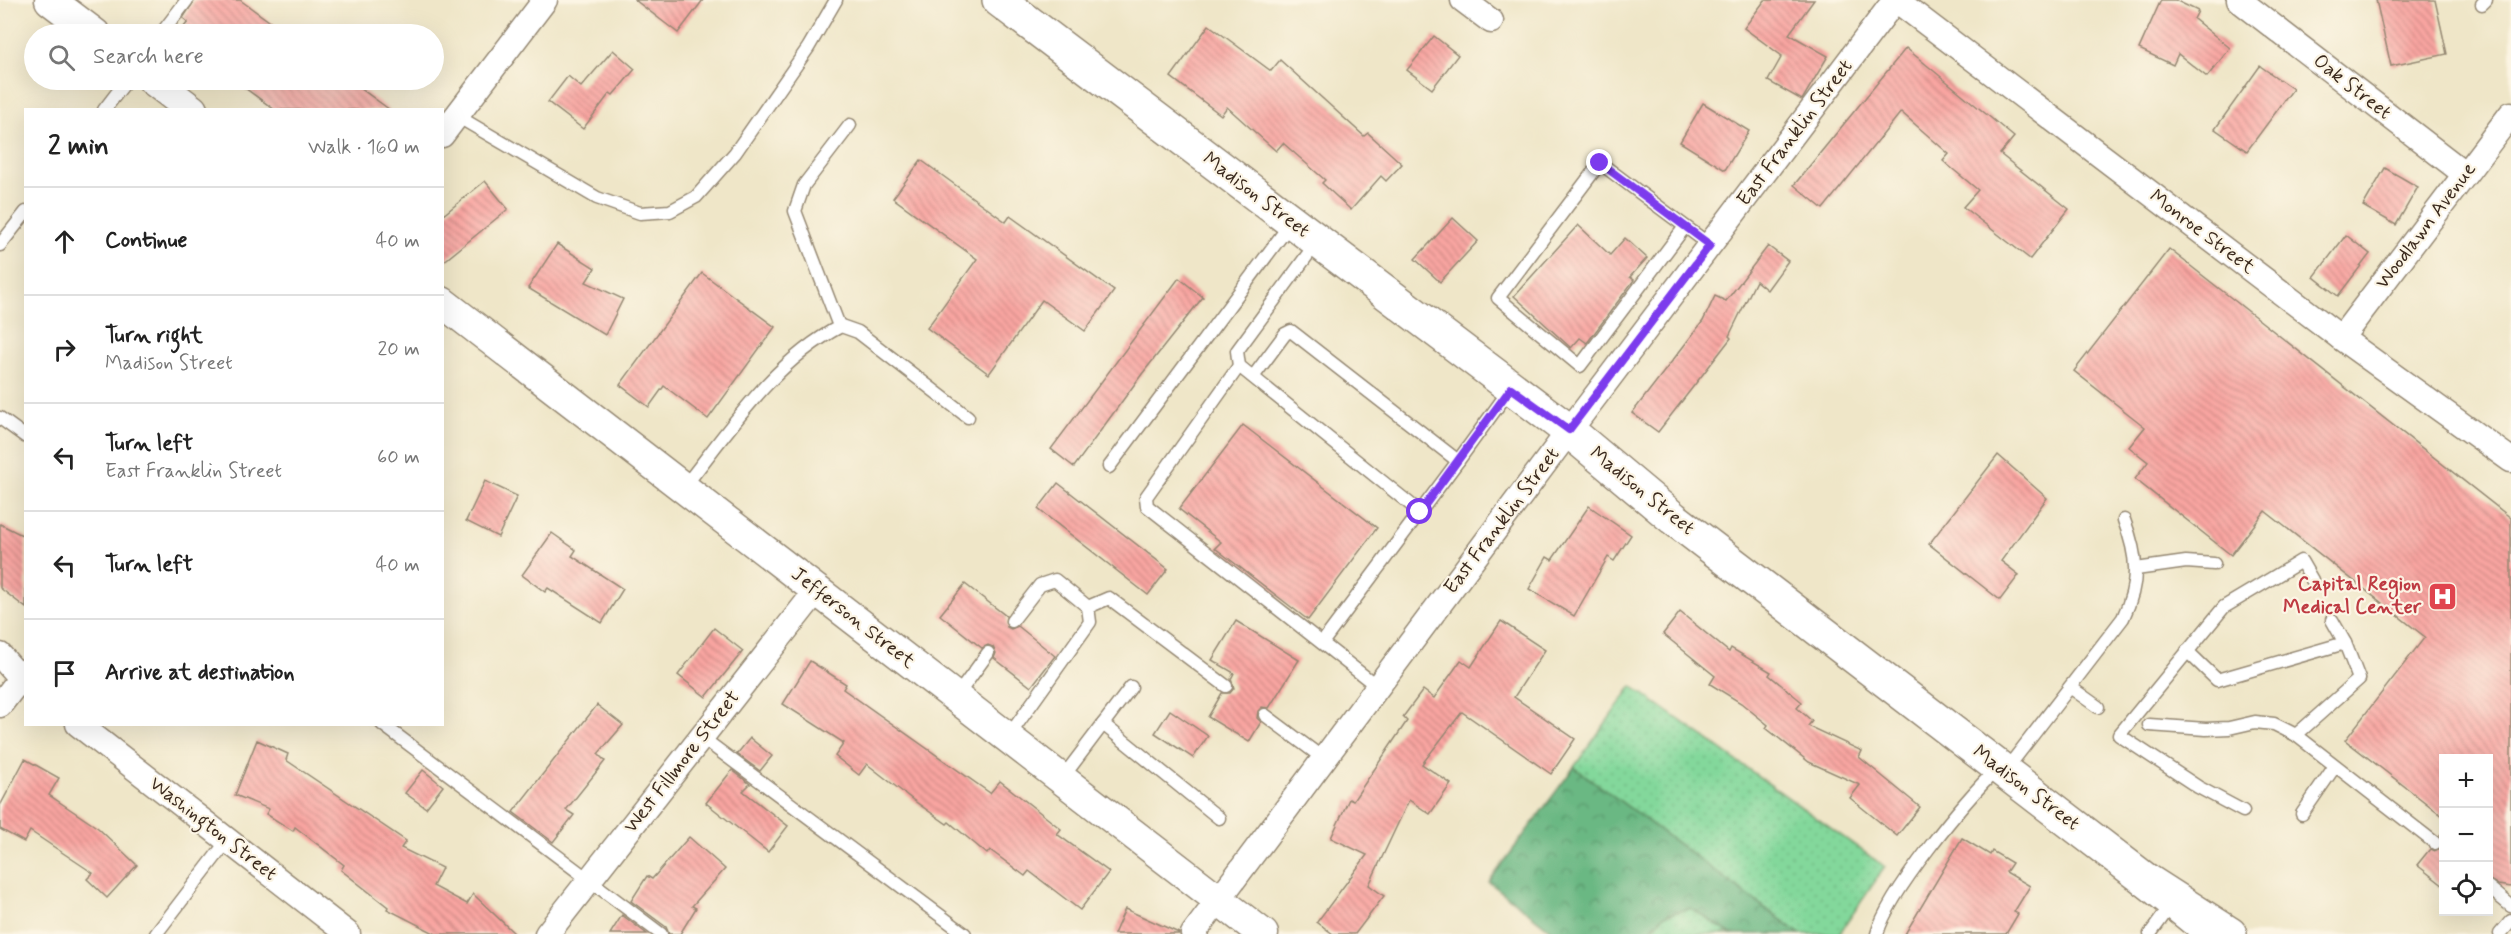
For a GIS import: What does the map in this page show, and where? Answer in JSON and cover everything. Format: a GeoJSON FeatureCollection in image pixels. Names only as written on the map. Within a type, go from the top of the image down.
{"type":"FeatureCollection","features":[{"type":"Feature","properties":{"kind":"main road","name":"Madison Street"},"geometry":{"type":"LineString","coordinates":[[999,0],[1569,430],[1673,518],[2146,880],[2230,934]]}},
{"type":"Feature","properties":{"kind":"main road"},"geometry":{"type":"LineString","coordinates":[[2146,880],[2213,934]]}},
{"type":"Feature","properties":{"kind":"street"},"geometry":{"type":"LineString","coordinates":[[50,0],[82,24]]}},
{"type":"Feature","properties":{"kind":"street"},"geometry":{"type":"LineString","coordinates":[[444,132],[545,0]]}},
{"type":"Feature","properties":{"kind":"street"},"geometry":{"type":"LineString","coordinates":[[1463,0],[1491,21]]}},
{"type":"Feature","properties":{"kind":"street","name":"East Franklin Street"},"geometry":{"type":"LineString","coordinates":[[1193,934],[1569,430],[1896,0]]}},
{"type":"Feature","properties":{"kind":"street","name":"Monroe Street"},"geometry":{"type":"LineString","coordinates":[[1896,0],[2341,338],[2511,460]]}},
{"type":"Feature","properties":{"kind":"street","name":"Oak Street"},"geometry":{"type":"LineString","coordinates":[[2240,0],[2465,174]]}},
{"type":"Feature","properties":{"kind":"street"},"geometry":{"type":"LineString","coordinates":[[166,90],[189,108]]}},
{"type":"Feature","properties":{"kind":"street","name":"Woodlawn Avenue"},"geometry":{"type":"LineString","coordinates":[[2341,338],[2511,114]]}},
{"type":"Feature","properties":{"kind":"street","name":"Jefferson Street"},"geometry":{"type":"LineString","coordinates":[[444,304],[1063,777],[1263,934]]}},
{"type":"Feature","properties":{"kind":"street","name":"West Fillmore Street"},"geometry":{"type":"LineString","coordinates":[[547,934],[817,590]]}},
{"type":"Feature","properties":{"kind":"street"},"geometry":{"type":"LineString","coordinates":[[0,655],[23,678],[0,705]]}},
{"type":"Feature","properties":{"kind":"street","name":"Washington Street"},"geometry":{"type":"LineString","coordinates":[[81,726],[348,934]]}},
{"type":"Feature","properties":{"kind":"lane"},"geometry":{"type":"LineString","coordinates":[[169,24],[187,0]]}},
{"type":"Feature","properties":{"kind":"lane"},"geometry":{"type":"LineString","coordinates":[[457,116],[597,198],[640,213],[670,211],[696,197],[735,153],[808,48],[837,0]]}},
{"type":"Feature","properties":{"kind":"lane"},"geometry":{"type":"LineString","coordinates":[[106,108],[119,90]]}},
{"type":"Feature","properties":{"kind":"lane"},"geometry":{"type":"LineString","coordinates":[[839,326],[795,211],[804,185],[850,125]]}},
{"type":"Feature","properties":{"kind":"lane"},"geometry":{"type":"LineString","coordinates":[[1684,228],[1580,366],[1498,298],[1600,163],[1684,228],[1710,245]]}},
{"type":"Feature","properties":{"kind":"lane"},"geometry":{"type":"LineString","coordinates":[[0,245],[24,215]]}},
{"type":"Feature","properties":{"kind":"lane"},"geometry":{"type":"LineString","coordinates":[[1109,467],[1292,222]]}},
{"type":"Feature","properties":{"kind":"lane"},"geometry":{"type":"LineString","coordinates":[[1317,242],[1237,351],[1239,366],[1146,497],[1147,506],[1378,687]]}},
{"type":"Feature","properties":{"kind":"lane"},"geometry":{"type":"LineString","coordinates":[[684,487],[763,388],[820,338],[839,326],[858,332],[968,417]]}},
{"type":"Feature","properties":{"kind":"lane"},"geometry":{"type":"LineString","coordinates":[[1253,377],[1285,334],[1291,332],[1458,461]]}},
{"type":"Feature","properties":{"kind":"lane"},"geometry":{"type":"LineString","coordinates":[[1239,366],[1420,512]]}},
{"type":"Feature","properties":{"kind":"lane"},"geometry":{"type":"LineString","coordinates":[[1322,643],[1511,388]]}},
{"type":"Feature","properties":{"kind":"lane"},"geometry":{"type":"LineString","coordinates":[[0,418],[24,436]]}},
{"type":"Feature","properties":{"kind":"lane"},"geometry":{"type":"LineString","coordinates":[[1877,934],[1881,921],[1912,873],[1973,792],[2002,769],[2123,618],[2134,594],[2136,569],[2132,542],[2124,520]]}},
{"type":"Feature","properties":{"kind":"lane"},"geometry":{"type":"LineString","coordinates":[[2243,811],[2198,787],[2119,735],[2224,607],[2301,561],[2312,580]]}},
{"type":"Feature","properties":{"kind":"lane"},"geometry":{"type":"LineString","coordinates":[[2136,569],[2186,562],[2214,564]]}},
{"type":"Feature","properties":{"kind":"lane"},"geometry":{"type":"LineString","coordinates":[[1008,737],[1090,622],[1088,607],[1055,580],[1040,585],[1011,621]]}},
{"type":"Feature","properties":{"kind":"lane"},"geometry":{"type":"LineString","coordinates":[[1088,607],[1109,598],[1226,686]]}},
{"type":"Feature","properties":{"kind":"lane"},"geometry":{"type":"LineString","coordinates":[[2296,735],[2359,679],[2345,643],[2332,620]]}},
{"type":"Feature","properties":{"kind":"lane"},"geometry":{"type":"LineString","coordinates":[[2187,651],[2217,680],[2345,643]]}},
{"type":"Feature","properties":{"kind":"lane"},"geometry":{"type":"LineString","coordinates":[[956,697],[987,653]]}},
{"type":"Feature","properties":{"kind":"lane"},"geometry":{"type":"LineString","coordinates":[[1063,777],[1131,687]]}},
{"type":"Feature","properties":{"kind":"lane"},"geometry":{"type":"LineString","coordinates":[[2070,687],[2098,707]]}},
{"type":"Feature","properties":{"kind":"lane"},"geometry":{"type":"LineString","coordinates":[[1265,716],[1324,759]]}},
{"type":"Feature","properties":{"kind":"lane"},"geometry":{"type":"LineString","coordinates":[[2149,725],[2206,729],[2229,728],[2255,722],[2274,724],[2296,735],[2434,843]]}},
{"type":"Feature","properties":{"kind":"lane"},"geometry":{"type":"LineString","coordinates":[[1103,724],[1219,819]]}},
{"type":"Feature","properties":{"kind":"lane"},"geometry":{"type":"LineString","coordinates":[[385,726],[661,934]]}},
{"type":"Feature","properties":{"kind":"lane"},"geometry":{"type":"LineString","coordinates":[[701,737],[965,934]]}},
{"type":"Feature","properties":{"kind":"lane"},"geometry":{"type":"LineString","coordinates":[[2302,814],[2335,766]]}},
{"type":"Feature","properties":{"kind":"lane"},"geometry":{"type":"LineString","coordinates":[[156,934],[228,840]]}},
{"type":"Feature","properties":{"kind":"lane"},"geometry":{"type":"LineString","coordinates":[[2493,891],[2511,906]]}},
{"type":"Feature","properties":{"kind":"lane"},"geometry":{"type":"LineString","coordinates":[[2150,934],[2174,902]]}},
{"type":"Feature","properties":{"kind":"lane"},"geometry":{"type":"LineString","coordinates":[[2500,934],[2511,921]]}},
{"type":"Feature","properties":{"kind":"green space"},"geometry":{"type":"Polygon","coordinates":[[[1632,686],[1885,867],[1839,934],[1800,934],[1574,767],[1632,686]]]}},
{"type":"Feature","properties":{"kind":"green space"},"geometry":{"type":"Polygon","coordinates":[[[1574,767],[1800,934],[1731,934],[1691,908],[1663,916],[1648,934],[1556,934],[1489,882],[1574,767]]]}},
{"type":"Feature","properties":{"kind":"green space"},"geometry":{"type":"Polygon","coordinates":[[[1691,908],[1731,934],[1648,934],[1663,916],[1691,908]]]}},
{"type":"Feature","properties":{"kind":"building"},"geometry":{"type":"Polygon","coordinates":[[[195,0],[240,0],[273,24],[186,24],[188,22],[183,18],[195,0]]]}},
{"type":"Feature","properties":{"kind":"building"},"geometry":{"type":"Polygon","coordinates":[[[635,0],[703,0],[678,33],[635,0]]]}},
{"type":"Feature","properties":{"kind":"building"},"geometry":{"type":"Polygon","coordinates":[[[1765,0],[1814,0],[1789,34],[1828,56],[1802,100],[1768,81],[1782,56],[1744,28],[1765,0]]]}},
{"type":"Feature","properties":{"kind":"building"},"geometry":{"type":"Polygon","coordinates":[[[2161,0],[2175,0],[2198,11],[2194,19],[2230,48],[2207,77],[2178,54],[2173,65],[2139,49],[2161,0]]]}},
{"type":"Feature","properties":{"kind":"building"},"geometry":{"type":"Polygon","coordinates":[[[2376,0],[2435,0],[2447,54],[2391,66],[2376,0]]]}},
{"type":"Feature","properties":{"kind":"building"},"geometry":{"type":"Polygon","coordinates":[[[1209,25],[1271,71],[1280,60],[1364,136],[1368,133],[1402,164],[1386,181],[1381,176],[1351,210],[1322,183],[1325,180],[1283,143],[1276,151],[1227,107],[1221,115],[1171,77],[1209,25]]]}},
{"type":"Feature","properties":{"kind":"building"},"geometry":{"type":"Polygon","coordinates":[[[1434,36],[1458,55],[1432,89],[1407,70],[1434,36]]]}},
{"type":"Feature","properties":{"kind":"building"},"geometry":{"type":"Polygon","coordinates":[[[1906,48],[2014,137],[2000,154],[2069,209],[2030,259],[1963,207],[1978,190],[1943,161],[1949,154],[1901,112],[1823,209],[1794,185],[1906,48]]]}},
{"type":"Feature","properties":{"kind":"building"},"geometry":{"type":"Polygon","coordinates":[[[613,50],[635,69],[613,95],[610,93],[583,129],[548,102],[568,76],[581,87],[613,50]]]}},
{"type":"Feature","properties":{"kind":"building"},"geometry":{"type":"Polygon","coordinates":[[[2260,66],[2293,89],[2247,151],[2215,129],[2260,66]]]}},
{"type":"Feature","properties":{"kind":"building"},"geometry":{"type":"Polygon","coordinates":[[[248,90],[363,90],[387,108],[272,108],[248,90]]]}},
{"type":"Feature","properties":{"kind":"building"},"geometry":{"type":"Polygon","coordinates":[[[1703,103],[1749,131],[1725,170],[1680,142],[1703,103]]]}},
{"type":"Feature","properties":{"kind":"building"},"geometry":{"type":"Polygon","coordinates":[[[921,160],[1006,222],[1010,216],[1114,291],[1085,331],[1042,300],[989,374],[927,328],[977,259],[893,198],[921,160]]]}},
{"type":"Feature","properties":{"kind":"building"},"geometry":{"type":"Polygon","coordinates":[[[2385,168],[2418,187],[2396,225],[2363,206],[2385,168]]]}},
{"type":"Feature","properties":{"kind":"building"},"geometry":{"type":"Polygon","coordinates":[[[485,181],[508,209],[444,261],[444,214],[485,181]]]}},
{"type":"Feature","properties":{"kind":"building"},"geometry":{"type":"Polygon","coordinates":[[[1453,218],[1478,241],[1440,282],[1415,259],[1453,218]]]}},
{"type":"Feature","properties":{"kind":"building"},"geometry":{"type":"Polygon","coordinates":[[[1578,225],[1610,255],[1625,238],[1647,258],[1630,277],[1634,280],[1587,343],[1580,338],[1571,348],[1514,296],[1578,225]]]}},
{"type":"Feature","properties":{"kind":"building"},"geometry":{"type":"Polygon","coordinates":[[[2346,235],[2370,254],[2338,296],[2314,277],[2346,235]]]}},
{"type":"Feature","properties":{"kind":"building"},"geometry":{"type":"Polygon","coordinates":[[[557,244],[595,268],[586,282],[623,299],[605,335],[528,288],[557,244]]]}},
{"type":"Feature","properties":{"kind":"building"},"geometry":{"type":"Polygon","coordinates":[[[1768,246],[1788,261],[1767,290],[1756,281],[1729,336],[1731,338],[1658,432],[1632,413],[1703,321],[1715,296],[1726,301],[1768,246]]]}},
{"type":"Feature","properties":{"kind":"building","name":"Capital Region Medical Center"},"geometry":{"type":"Polygon","coordinates":[[[2169,249],[2511,518],[2511,887],[2493,882],[2493,754],[2439,754],[2439,813],[2345,740],[2425,637],[2265,511],[2231,555],[2135,479],[2148,462],[2129,447],[2145,427],[2074,371],[2169,249]]]}},
{"type":"Feature","properties":{"kind":"building"},"geometry":{"type":"Polygon","coordinates":[[[702,273],[775,327],[708,419],[664,386],[649,407],[620,385],[702,273]]]}},
{"type":"Feature","properties":{"kind":"building"},"geometry":{"type":"Polygon","coordinates":[[[1179,278],[1203,297],[1142,374],[1074,467],[1051,449],[1179,278]]]}},
{"type":"Feature","properties":{"kind":"building"},"geometry":{"type":"Polygon","coordinates":[[[1243,425],[1377,528],[1308,620],[1215,548],[1221,542],[1179,509],[1243,425]]]}},
{"type":"Feature","properties":{"kind":"building"},"geometry":{"type":"Polygon","coordinates":[[[1998,455],[2047,498],[2001,561],[2019,575],[2000,600],[1929,544],[1998,455]]]}},
{"type":"Feature","properties":{"kind":"building"},"geometry":{"type":"Polygon","coordinates":[[[485,481],[517,496],[498,537],[466,521],[485,481]]]}},
{"type":"Feature","properties":{"kind":"building"},"geometry":{"type":"Polygon","coordinates":[[[1058,483],[1168,569],[1148,595],[1038,509],[1058,483]]]}},
{"type":"Feature","properties":{"kind":"building"},"geometry":{"type":"Polygon","coordinates":[[[1589,506],[1631,535],[1614,561],[1608,557],[1574,616],[1529,589],[1547,557],[1552,560],[1589,506]]]}},
{"type":"Feature","properties":{"kind":"building"},"geometry":{"type":"Polygon","coordinates":[[[0,524],[24,536],[24,606],[0,588],[0,524]]]}},
{"type":"Feature","properties":{"kind":"building"},"geometry":{"type":"Polygon","coordinates":[[[552,533],[576,550],[572,556],[623,589],[602,623],[548,588],[545,592],[522,575],[552,533]]]}},
{"type":"Feature","properties":{"kind":"building"},"geometry":{"type":"Polygon","coordinates":[[[965,584],[1006,616],[1007,627],[1011,629],[1018,626],[1055,656],[1031,687],[994,658],[996,653],[993,647],[988,645],[982,648],[940,615],[965,584]]]}},
{"type":"Feature","properties":{"kind":"building"},"geometry":{"type":"Polygon","coordinates":[[[1680,612],[1729,652],[1731,648],[1771,672],[1769,675],[1802,702],[1797,708],[1812,721],[1808,726],[1862,751],[1859,757],[1920,807],[1897,836],[1850,798],[1860,785],[1809,762],[1766,728],[1768,725],[1741,703],[1710,684],[1715,676],[1663,634],[1680,612]]]}},
{"type":"Feature","properties":{"kind":"building"},"geometry":{"type":"Polygon","coordinates":[[[1236,621],[1299,660],[1269,708],[1262,707],[1258,711],[1257,718],[1261,722],[1249,742],[1208,717],[1222,693],[1230,693],[1234,688],[1231,679],[1234,673],[1212,660],[1236,621]]]}},
{"type":"Feature","properties":{"kind":"building"},"geometry":{"type":"Polygon","coordinates":[[[1501,621],[1545,650],[1514,697],[1575,739],[1551,774],[1462,712],[1422,764],[1451,784],[1430,814],[1409,800],[1369,885],[1384,896],[1355,934],[1333,934],[1317,922],[1367,855],[1331,838],[1349,799],[1353,801],[1407,721],[1403,717],[1423,690],[1434,698],[1461,660],[1471,667],[1501,621]]]}},
{"type":"Feature","properties":{"kind":"building"},"geometry":{"type":"Polygon","coordinates":[[[714,628],[743,651],[706,697],[678,675],[714,628]]]}},
{"type":"Feature","properties":{"kind":"building"},"geometry":{"type":"Polygon","coordinates":[[[810,661],[846,684],[843,689],[990,793],[1000,781],[1061,829],[1057,834],[1109,872],[1080,910],[1029,871],[1025,876],[990,850],[987,854],[949,822],[947,824],[913,800],[867,764],[859,775],[835,756],[844,743],[783,704],[810,661]]]}},
{"type":"Feature","properties":{"kind":"building"},"geometry":{"type":"Polygon","coordinates":[[[597,705],[623,725],[598,754],[605,761],[566,810],[574,815],[553,842],[513,812],[597,705]]]}},
{"type":"Feature","properties":{"kind":"building"},"geometry":{"type":"Polygon","coordinates":[[[1170,710],[1208,736],[1193,758],[1155,733],[1170,710]]]}},
{"type":"Feature","properties":{"kind":"building"},"geometry":{"type":"Polygon","coordinates":[[[750,738],[772,756],[760,771],[737,754],[750,738]]]}},
{"type":"Feature","properties":{"kind":"building"},"geometry":{"type":"Polygon","coordinates":[[[257,740],[288,754],[286,760],[406,841],[401,848],[442,868],[433,886],[467,904],[473,894],[515,934],[436,934],[387,909],[388,907],[341,870],[344,865],[295,827],[293,831],[266,814],[269,809],[235,795],[257,740]]]}},
{"type":"Feature","properties":{"kind":"building"},"geometry":{"type":"Polygon","coordinates":[[[25,759],[59,778],[49,795],[98,828],[137,865],[107,898],[87,879],[93,873],[30,831],[24,842],[0,829],[0,806],[25,759]]]}},
{"type":"Feature","properties":{"kind":"building"},"geometry":{"type":"Polygon","coordinates":[[[423,770],[443,786],[426,808],[405,793],[423,770]]]}},
{"type":"Feature","properties":{"kind":"building"},"geometry":{"type":"Polygon","coordinates":[[[732,770],[750,784],[743,791],[788,826],[768,852],[706,803],[732,770]]]}},
{"type":"Feature","properties":{"kind":"building"},"geometry":{"type":"Polygon","coordinates":[[[689,837],[725,869],[692,906],[696,908],[680,934],[669,934],[666,927],[631,901],[647,876],[652,879],[689,837]]]}},
{"type":"Feature","properties":{"kind":"building"},"geometry":{"type":"Polygon","coordinates":[[[1962,838],[1990,855],[1992,851],[2012,863],[2006,872],[2030,886],[2014,912],[2018,914],[2006,934],[1905,934],[1962,838]]]}},
{"type":"Feature","properties":{"kind":"building"},"geometry":{"type":"Polygon","coordinates":[[[2430,849],[2434,851],[2439,849],[2439,882],[2417,865],[2430,849]]]}},
{"type":"Feature","properties":{"kind":"building"},"geometry":{"type":"Polygon","coordinates":[[[1125,909],[1179,933],[1179,934],[1114,934],[1125,909]]]}},
{"type":"Feature","properties":{"kind":"building"},"geometry":{"type":"Polygon","coordinates":[[[622,915],[647,934],[610,934],[622,915]]]}},
{"type":"Feature","properties":{"kind":"place","name":"Capital Region Medical Center"},"geometry":{"type":"Point","coordinates":[2442,596]}},
{"type":"Feature","properties":{"kind":"route"},"geometry":{"type":"LineString","coordinates":[[1420,512],[1511,388],[1569,430],[1710,245],[1684,228],[1600,163]]}}]}
